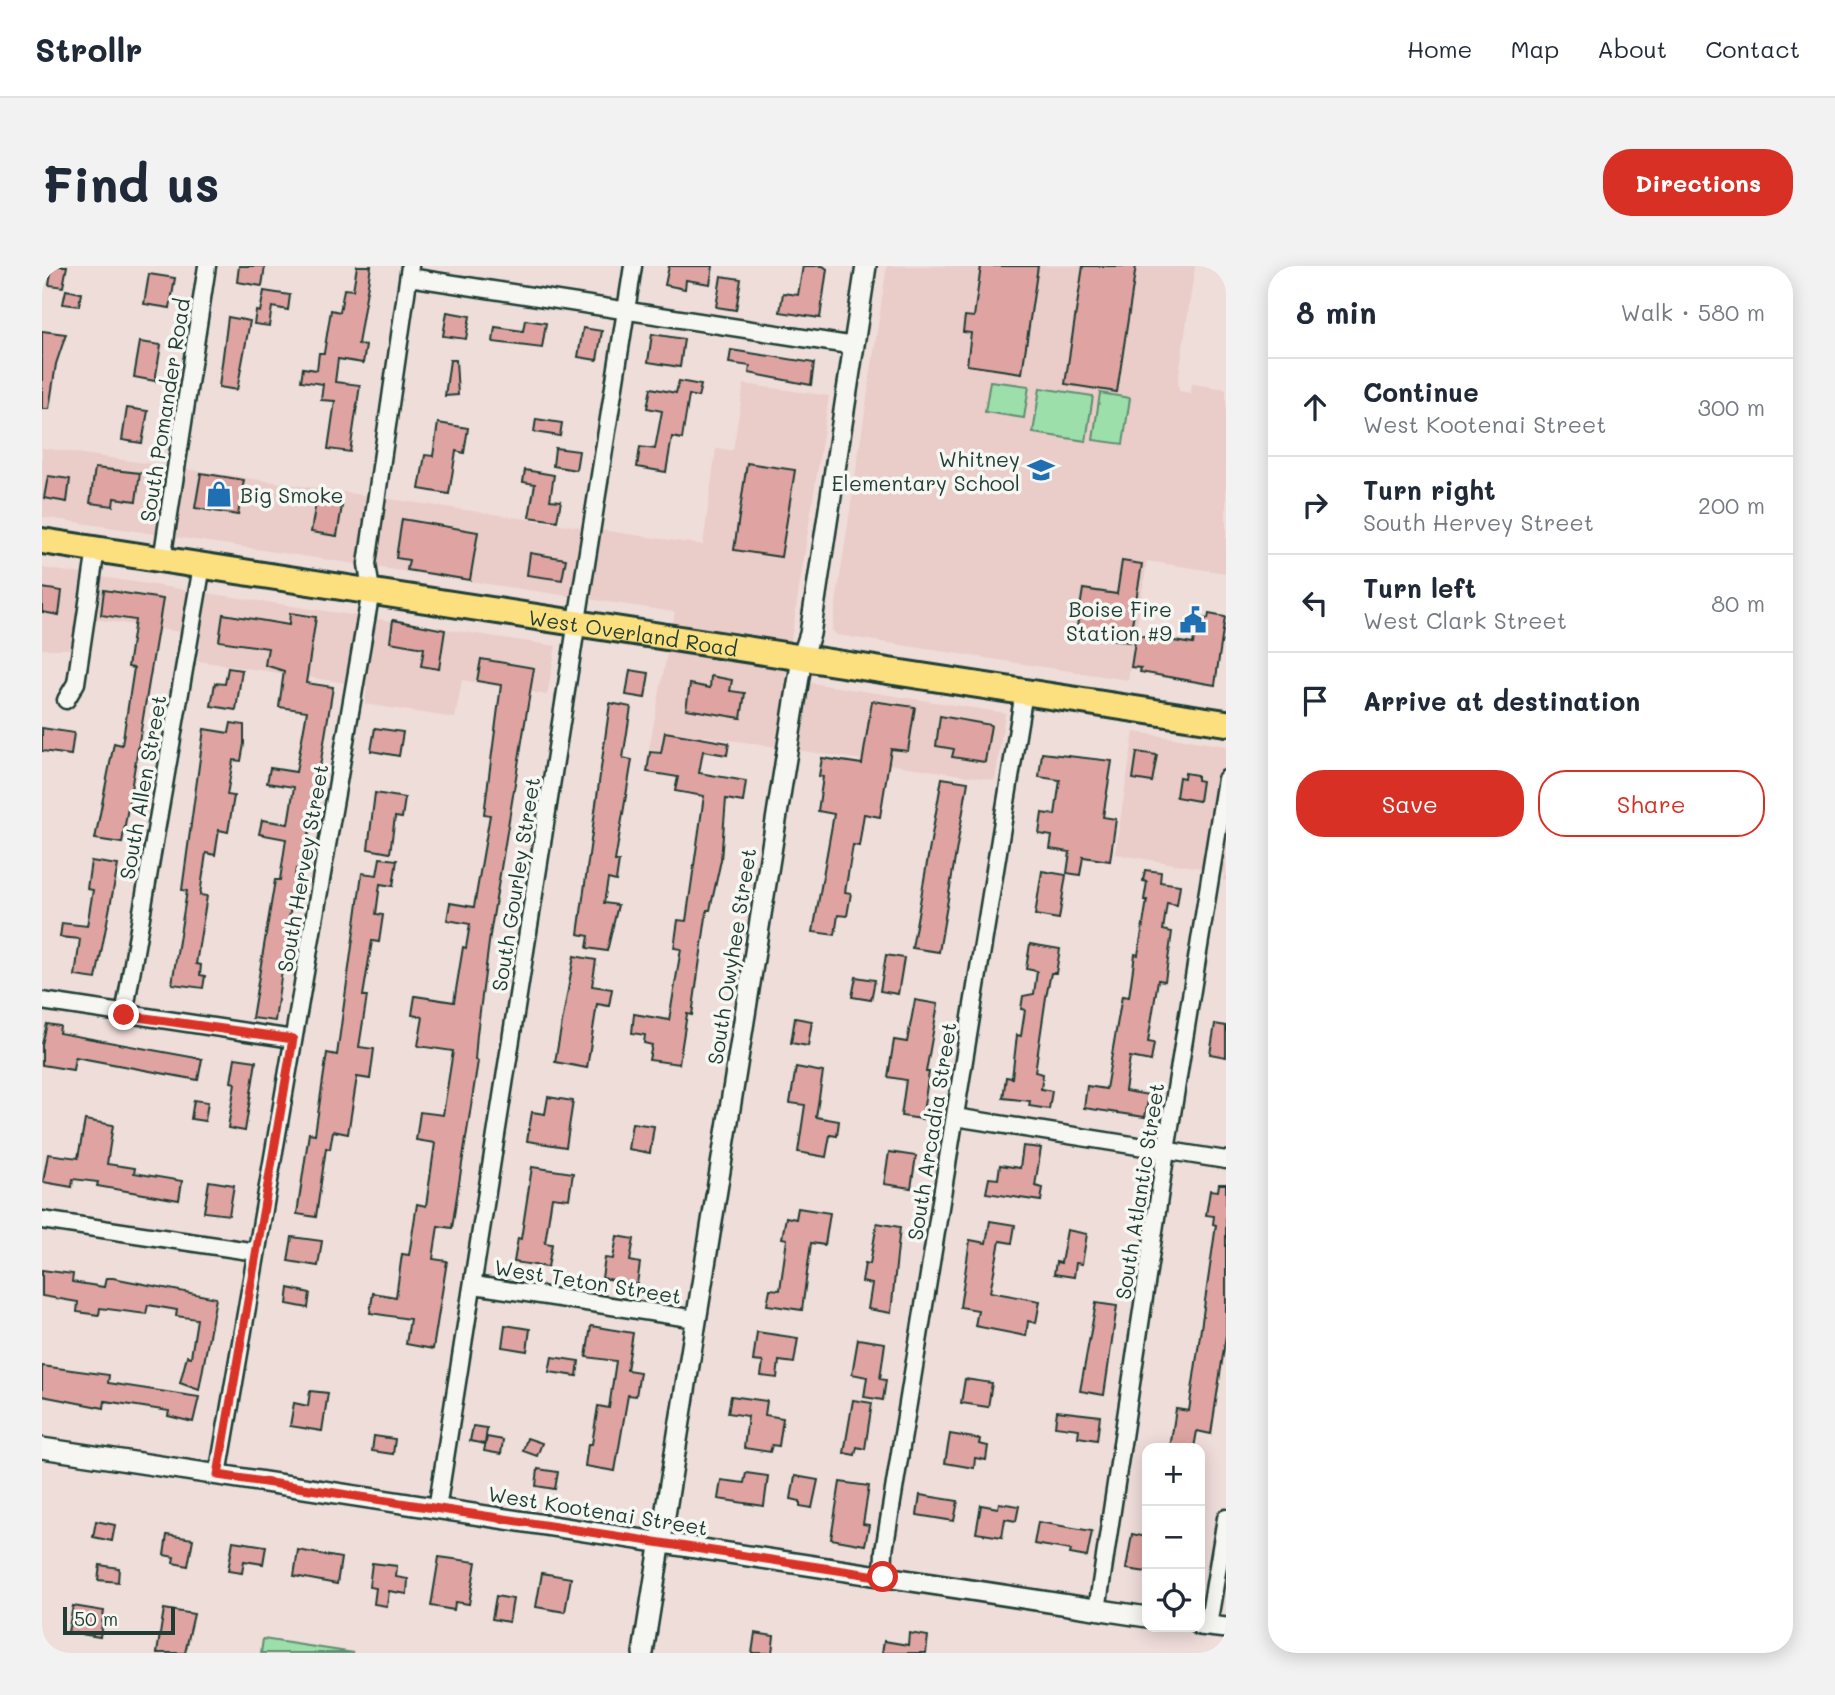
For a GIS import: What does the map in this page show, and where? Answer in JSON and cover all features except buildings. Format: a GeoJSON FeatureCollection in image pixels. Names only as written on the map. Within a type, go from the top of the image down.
{"type":"FeatureCollection","features":[{"type":"Feature","properties":{"kind":"main road","name":"West Overland Road"},"geometry":{"type":"LineString","coordinates":[[42,541],[1226,723]]}},
{"type":"Feature","properties":{"kind":"street","name":"South Pomander Road"},"geometry":{"type":"LineString","coordinates":[[162,560],[207,266]]}},
{"type":"Feature","properties":{"kind":"street","name":"South Gourley Street"},"geometry":{"type":"LineString","coordinates":[[437,1509],[633,266]]}},
{"type":"Feature","properties":{"kind":"street","name":"South Owyhee Street"},"geometry":{"type":"LineString","coordinates":[[643,1653],[802,658],[810,634],[866,266]]}},
{"type":"Feature","properties":{"kind":"street"},"geometry":{"type":"LineString","coordinates":[[409,271],[627,310],[855,346]]}},
{"type":"Feature","properties":{"kind":"street","name":"South Hervey Street"},"geometry":{"type":"LineString","coordinates":[[218,1475],[371,592],[367,564],[409,271]]}},
{"type":"Feature","properties":{"kind":"street"},"geometry":{"type":"LineString","coordinates":[[66,700],[76,683],[96,549]]}},
{"type":"Feature","properties":{"kind":"street","name":"South Allen Street"},"geometry":{"type":"LineString","coordinates":[[124,1015],[202,566]]}},
{"type":"Feature","properties":{"kind":"street","name":"South Arcadia Street"},"geometry":{"type":"LineString","coordinates":[[883,1577],[884,1551],[1024,692]]}},
{"type":"Feature","properties":{"kind":"street","name":"South Atlantic Street"},"geometry":{"type":"LineString","coordinates":[[1097,1610],[1166,1151],[1226,779]]}},
{"type":"Feature","properties":{"kind":"street"},"geometry":{"type":"LineString","coordinates":[[42,1001],[293,1039]]}},
{"type":"Feature","properties":{"kind":"street"},"geometry":{"type":"LineString","coordinates":[[955,1117],[1226,1160]]}},
{"type":"Feature","properties":{"kind":"street"},"geometry":{"type":"LineString","coordinates":[[42,1220],[256,1252]]}},
{"type":"Feature","properties":{"kind":"street","name":"West Teton Street"},"geometry":{"type":"LineString","coordinates":[[474,1285],[696,1319]]}},
{"type":"Feature","properties":{"kind":"street","name":"West Kootenai Street"},"geometry":{"type":"LineString","coordinates":[[42,1448],[1142,1616]]}},
{"type":"Feature","properties":{"kind":"street"},"geometry":{"type":"LineString","coordinates":[[1211,1626],[1226,1517]]}},
{"type":"Feature","properties":{"kind":"shaded area","name":"Whitney Elementary School"},"geometry":{"type":"Polygon","coordinates":[[[887,266],[1195,266],[1178,381],[1179,391],[1191,393],[1192,384],[1226,389],[1226,573],[1147,561],[1128,680],[837,635],[832,630],[887,266]]]}},
{"type":"Feature","properties":{"kind":"shaded area"},"geometry":{"type":"Polygon","coordinates":[[[744,384],[829,396],[785,679],[1005,713],[995,780],[704,736],[700,756],[649,749],[675,612],[42,517],[42,448],[703,545],[716,449],[733,450],[744,384]]]}},
{"type":"Feature","properties":{"kind":"shaded area"},"geometry":{"type":"Polygon","coordinates":[[[42,568],[556,646],[547,695],[462,680],[455,718],[365,704],[367,686],[198,661],[201,635],[94,619],[89,649],[42,649],[42,568]]]}},
{"type":"Feature","properties":{"kind":"shaded area"},"geometry":{"type":"Polygon","coordinates":[[[1134,732],[1226,746],[1226,881],[1223,880],[1224,873],[1115,854],[1134,732]]]}},
{"type":"Feature","properties":{"kind":"green space"},"geometry":{"type":"Polygon","coordinates":[[[990,381],[1029,386],[1024,418],[985,412],[990,381]]]}},
{"type":"Feature","properties":{"kind":"green space"},"geometry":{"type":"Polygon","coordinates":[[[1040,388],[1093,396],[1086,441],[1033,433],[1040,388]]]}},
{"type":"Feature","properties":{"kind":"green space"},"geometry":{"type":"Polygon","coordinates":[[[1100,393],[1130,398],[1123,444],[1093,440],[1100,393]]]}},
{"type":"Feature","properties":{"kind":"green space"},"geometry":{"type":"Polygon","coordinates":[[[263,1639],[354,1653],[261,1653],[263,1639]]]}},
{"type":"Feature","properties":{"kind":"place","name":"Whitney Elementary School"},"geometry":{"type":"Point","coordinates":[1041,470]}},
{"type":"Feature","properties":{"kind":"place","name":"Big Smoke"},"geometry":{"type":"Point","coordinates":[219,494]}},
{"type":"Feature","properties":{"kind":"place","name":"Boise Fire Station #9"},"geometry":{"type":"Point","coordinates":[1193,620]}},
{"type":"Feature","properties":{"kind":"route"},"geometry":{"type":"LineString","coordinates":[[124,1015],[293,1039],[218,1475],[883,1577]]}}]}
